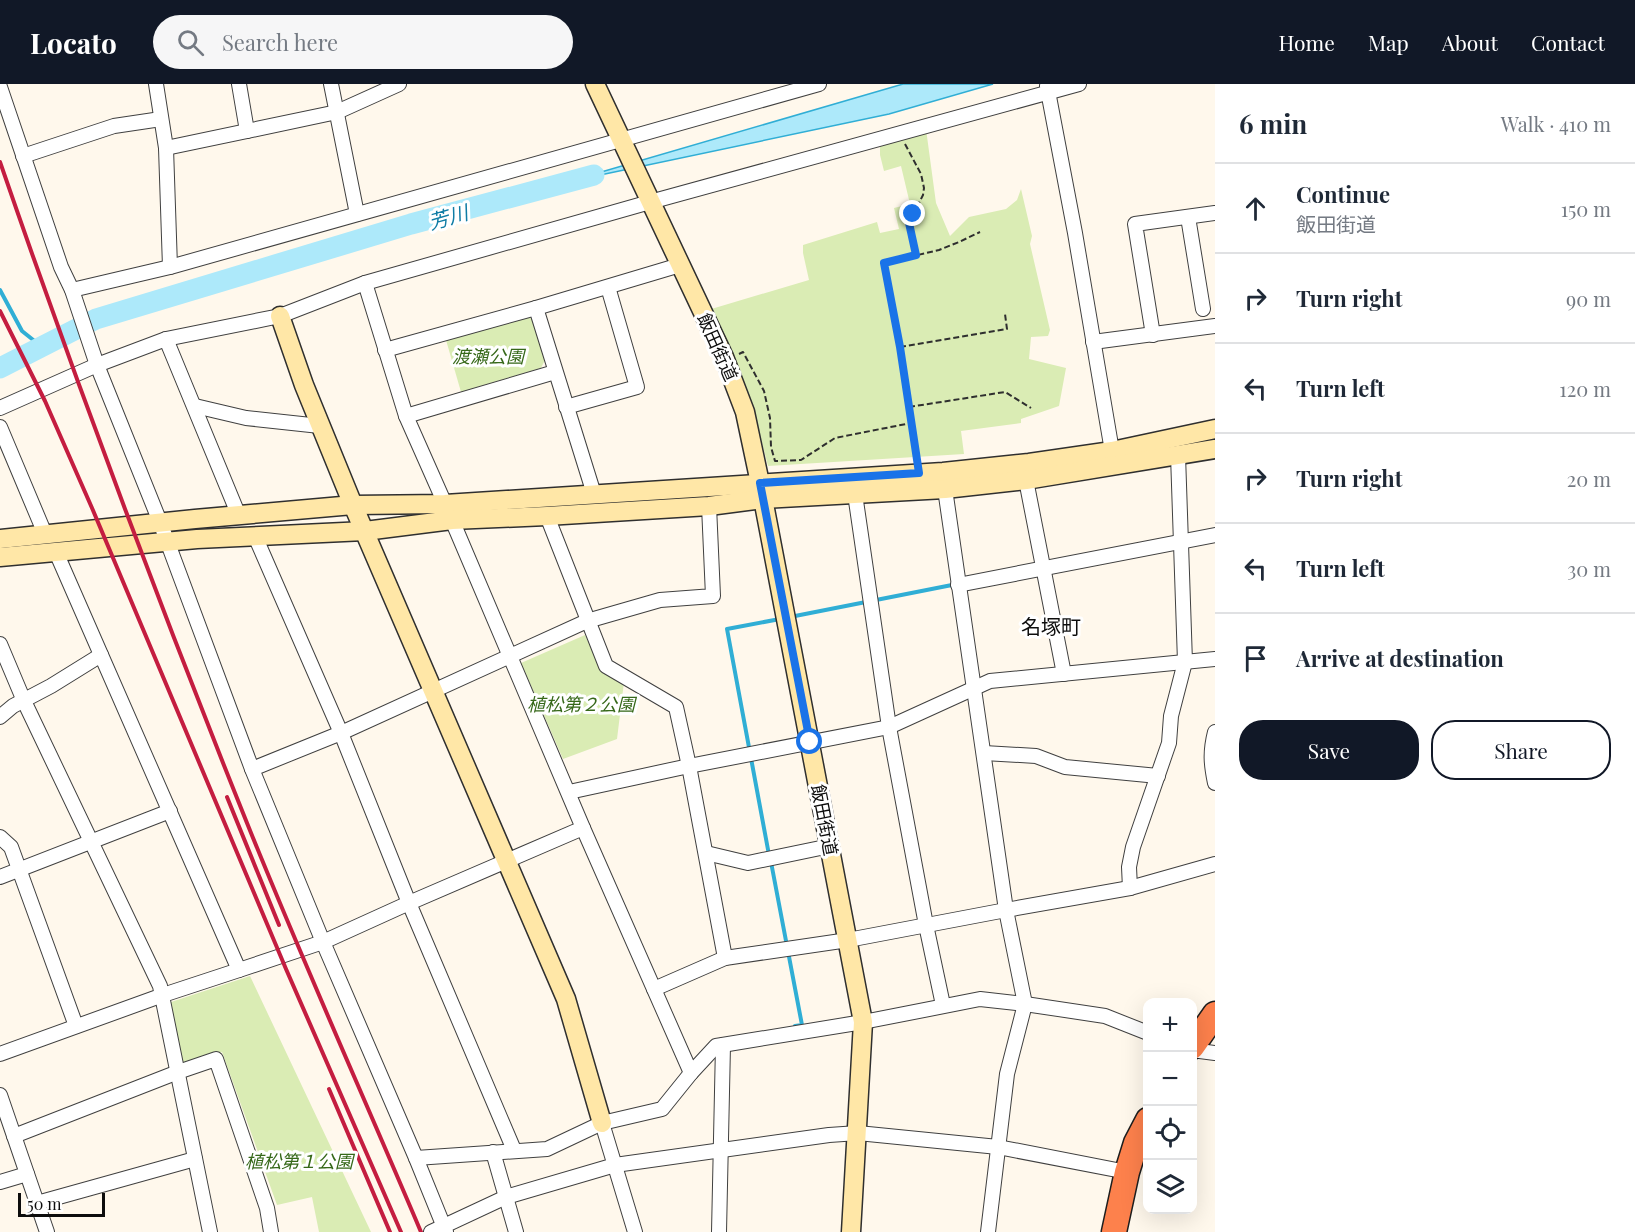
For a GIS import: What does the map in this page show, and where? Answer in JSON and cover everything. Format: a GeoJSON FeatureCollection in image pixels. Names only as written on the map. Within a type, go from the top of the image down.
{"type":"FeatureCollection","features":[{"type":"Feature","properties":{"kind":"highway"},"geometry":{"type":"LineString","coordinates":[[1197,1041],[1215,1014]]}},
{"type":"Feature","properties":{"kind":"highway"},"geometry":{"type":"LineString","coordinates":[[1113,1232],[1127,1172],[1136,1143],[1143,1130]]}},
{"type":"Feature","properties":{"kind":"street"},"geometry":{"type":"LineString","coordinates":[[156,84],[166,148],[170,267]]}},
{"type":"Feature","properties":{"kind":"street"},"geometry":{"type":"LineString","coordinates":[[239,84],[248,131]]}},
{"type":"Feature","properties":{"kind":"street"},"geometry":{"type":"LineString","coordinates":[[331,84],[357,214]]}},
{"type":"Feature","properties":{"kind":"street"},"geometry":{"type":"LineString","coordinates":[[166,148],[337,112],[399,84]]}},
{"type":"Feature","properties":{"kind":"street","name":"飯田街道"},"geometry":{"type":"LineString","coordinates":[[595,84],[725,361],[745,412],[831,846],[863,1022],[851,1232]]}},
{"type":"Feature","properties":{"kind":"street"},"geometry":{"type":"LineString","coordinates":[[73,292],[622,141],[819,84]]}},
{"type":"Feature","properties":{"kind":"street"},"geometry":{"type":"LineString","coordinates":[[0,408],[97,365],[166,339],[280,316],[365,283],[902,133],[1047,88],[1079,84]]}},
{"type":"Feature","properties":{"kind":"street"},"geometry":{"type":"LineString","coordinates":[[0,87],[97,365],[160,522],[252,769],[416,1158],[440,1230],[506,1197],[615,1165],[858,1133],[998,1147],[1127,1172]]}},
{"type":"Feature","properties":{"kind":"street"},"geometry":{"type":"LineString","coordinates":[[1047,88],[1075,233],[1112,451]]}},
{"type":"Feature","properties":{"kind":"street"},"geometry":{"type":"LineString","coordinates":[[23,156],[114,126],[161,119]]}},
{"type":"Feature","properties":{"kind":"street"},"geometry":{"type":"LineString","coordinates":[[1153,335],[1135,224],[1215,213]]}},
{"type":"Feature","properties":{"kind":"street"},"geometry":{"type":"LineString","coordinates":[[1188,217],[1203,309]]}},
{"type":"Feature","properties":{"kind":"street"},"geometry":{"type":"LineString","coordinates":[[385,350],[680,265]]}},
{"type":"Feature","properties":{"kind":"street"},"geometry":{"type":"LineString","coordinates":[[365,283],[406,416],[691,1072]]}},
{"type":"Feature","properties":{"kind":"street"},"geometry":{"type":"LineString","coordinates":[[566,407],[637,387],[608,287]]}},
{"type":"Feature","properties":{"kind":"street"},"geometry":{"type":"LineString","coordinates":[[536,308],[594,494]]}},
{"type":"Feature","properties":{"kind":"street"},"geometry":{"type":"LineString","coordinates":[[280,316],[304,385],[353,505],[566,999],[635,1232]]}},
{"type":"Feature","properties":{"kind":"street"},"geometry":{"type":"LineString","coordinates":[[1093,342],[1215,326]]}},
{"type":"Feature","properties":{"kind":"street"},"geometry":{"type":"LineString","coordinates":[[166,339],[239,516]]}},
{"type":"Feature","properties":{"kind":"street"},"geometry":{"type":"LineString","coordinates":[[406,416],[555,372]]}},
{"type":"Feature","properties":{"kind":"street"},"geometry":{"type":"LineString","coordinates":[[195,406],[246,418],[320,426]]}},
{"type":"Feature","properties":{"kind":"street"},"geometry":{"type":"LineString","coordinates":[[0,427],[45,534]]}},
{"type":"Feature","properties":{"kind":"street"},"geometry":{"type":"LineString","coordinates":[[0,539],[353,505],[547,516],[709,506],[762,491],[1029,463],[1112,451],[1215,429]]}},
{"type":"Feature","properties":{"kind":"street"},"geometry":{"type":"LineString","coordinates":[[0,557],[167,542],[365,531],[449,512],[594,494],[762,491],[855,494],[945,489],[1026,480],[1215,449]]}},
{"type":"Feature","properties":{"kind":"street"},"geometry":{"type":"LineString","coordinates":[[1130,888],[1129,867],[1133,847],[1169,743],[1170,716],[1185,662],[1178,455]]}},
{"type":"Feature","properties":{"kind":"street"},"geometry":{"type":"LineString","coordinates":[[1026,480],[1064,674]]}},
{"type":"Feature","properties":{"kind":"street"},"geometry":{"type":"LineString","coordinates":[[945,489],[1006,910],[1025,1004],[1007,1074],[988,1232]]}},
{"type":"Feature","properties":{"kind":"street"},"geometry":{"type":"LineString","coordinates":[[855,494],[889,727],[943,1005]]}},
{"type":"Feature","properties":{"kind":"street"},"geometry":{"type":"LineString","coordinates":[[252,769],[434,692],[587,621],[660,600],[713,596],[709,506]]}},
{"type":"Feature","properties":{"kind":"street"},"geometry":{"type":"LineString","coordinates":[[547,516],[606,666],[676,706],[725,958]]}},
{"type":"Feature","properties":{"kind":"street"},"geometry":{"type":"LineString","coordinates":[[958,585],[1215,535]]}},
{"type":"Feature","properties":{"kind":"street"},"geometry":{"type":"LineString","coordinates":[[255,536],[341,733],[408,903],[514,1150]]}},
{"type":"Feature","properties":{"kind":"street"},"geometry":{"type":"LineString","coordinates":[[56,552],[239,970]]}},
{"type":"Feature","properties":{"kind":"street"},"geometry":{"type":"LineString","coordinates":[[0,644],[24,701],[160,986],[195,1159],[205,1230]]}},
{"type":"Feature","properties":{"kind":"street"},"geometry":{"type":"LineString","coordinates":[[0,717],[13,706],[101,655]]}},
{"type":"Feature","properties":{"kind":"street"},"geometry":{"type":"LineString","coordinates":[[569,792],[889,727],[990,681],[1215,658]]}},
{"type":"Feature","properties":{"kind":"street"},"geometry":{"type":"LineString","coordinates":[[1215,732],[1211,763],[1215,783]]}},
{"type":"Feature","properties":{"kind":"street"},"geometry":{"type":"LineString","coordinates":[[984,753],[1036,756],[1065,766],[1158,776]]}},
{"type":"Feature","properties":{"kind":"street"},"geometry":{"type":"LineString","coordinates":[[0,877],[170,812]]}},
{"type":"Feature","properties":{"kind":"street"},"geometry":{"type":"LineString","coordinates":[[0,1054],[163,995],[323,942],[584,828]]}},
{"type":"Feature","properties":{"kind":"street"},"geometry":{"type":"LineString","coordinates":[[0,837],[11,847],[76,1026]]}},
{"type":"Feature","properties":{"kind":"street"},"geometry":{"type":"LineString","coordinates":[[706,853],[748,863],[831,846]]}},
{"type":"Feature","properties":{"kind":"street"},"geometry":{"type":"LineString","coordinates":[[654,989],[725,958],[848,940],[1130,888],[1215,864]]}},
{"type":"Feature","properties":{"kind":"street"},"geometry":{"type":"LineString","coordinates":[[416,1158],[548,1149],[602,1123],[662,1109],[691,1072],[716,1046],[863,1022],[943,1005],[980,999],[1025,1004],[1105,1016],[1143,1031]]}},
{"type":"Feature","properties":{"kind":"street"},"geometry":{"type":"LineString","coordinates":[[719,1232],[723,1045]]}},
{"type":"Feature","properties":{"kind":"street"},"geometry":{"type":"LineString","coordinates":[[1197,1050],[1215,1053]]}},
{"type":"Feature","properties":{"kind":"street"},"geometry":{"type":"LineString","coordinates":[[14,1136],[216,1059],[267,1208],[271,1232]]}},
{"type":"Feature","properties":{"kind":"street"},"geometry":{"type":"LineString","coordinates":[[0,1095],[46,1232]]}},
{"type":"Feature","properties":{"kind":"street"},"geometry":{"type":"LineString","coordinates":[[493,1152],[516,1232]]}},
{"type":"Feature","properties":{"kind":"street"},"geometry":{"type":"LineString","coordinates":[[37,1203],[195,1159]]}},
{"type":"Feature","properties":{"kind":"street"},"geometry":{"type":"LineString","coordinates":[[0,1182],[27,1174]]}},
{"type":"Feature","properties":{"kind":"path"},"geometry":{"type":"LineString","coordinates":[[902,133],[906,146],[921,174],[924,188],[909,223],[916,255]]}},
{"type":"Feature","properties":{"kind":"path"},"geometry":{"type":"LineString","coordinates":[[919,473],[900,347],[884,263],[959,242],[980,232]]}},
{"type":"Feature","properties":{"kind":"path"},"geometry":{"type":"LineString","coordinates":[[900,347],[1006,329],[1005,314]]}},
{"type":"Feature","properties":{"kind":"path"},"geometry":{"type":"LineString","coordinates":[[725,361],[743,352],[760,380],[767,402],[771,447],[776,461],[801,460],[835,438],[911,423]]}},
{"type":"Feature","properties":{"kind":"path"},"geometry":{"type":"LineString","coordinates":[[909,407],[1005,392],[1031,408]]}},
{"type":"Feature","properties":{"kind":"green space"},"geometry":{"type":"Polygon","coordinates":[[[926,129],[936,203],[950,236],[969,217],[1006,209],[1017,200],[1021,189],[1032,236],[1030,244],[1050,330],[1048,336],[1031,337],[1029,359],[1066,368],[1059,406],[1021,419],[1021,423],[961,431],[964,454],[768,466],[746,389],[708,310],[809,280],[803,245],[877,222],[880,233],[899,229],[894,208],[910,204],[901,166],[884,171],[880,142],[926,129]]]}},
{"type":"Feature","properties":{"kind":"green space","name":"渡瀬公園"},"geometry":{"type":"Polygon","coordinates":[[[526,317],[533,319],[545,360],[541,368],[461,392],[446,340],[526,317]]]}},
{"type":"Feature","properties":{"kind":"green space","name":"植松第２公園"},"geometry":{"type":"Polygon","coordinates":[[[585,635],[602,671],[624,682],[617,739],[563,759],[521,663],[585,635]]]}},
{"type":"Feature","properties":{"kind":"green space","name":"植松第１公園"},"geometry":{"type":"Polygon","coordinates":[[[250,976],[371,1232],[319,1232],[312,1197],[277,1205],[222,1052],[184,1067],[168,1003],[250,976]]]}},
{"type":"Feature","properties":{"kind":"water"},"geometry":{"type":"Polygon","coordinates":[[[903,84],[993,84],[889,114],[567,182],[903,84]]]}},
{"type":"Feature","properties":{"kind":"waterway","name":"芳川"},"geometry":{"type":"LineString","coordinates":[[0,368],[96,319],[411,224],[594,175]]}},
{"type":"Feature","properties":{"kind":"waterway"},"geometry":{"type":"LineString","coordinates":[[0,290],[22,331],[42,347]]}},
{"type":"Feature","properties":{"kind":"waterway"},"geometry":{"type":"LineString","coordinates":[[790,617],[957,584]]}},
{"type":"Feature","properties":{"kind":"waterway"},"geometry":{"type":"LineString","coordinates":[[769,855],[727,629],[780,619]]}},
{"type":"Feature","properties":{"kind":"waterway"},"geometry":{"type":"LineString","coordinates":[[771,862],[802,1025],[795,1026]]}},
{"type":"Feature","properties":{"kind":"railway"},"geometry":{"type":"LineString","coordinates":[[0,162],[89,411],[214,741],[289,925],[421,1232]]}},
{"type":"Feature","properties":{"kind":"railway"},"geometry":{"type":"LineString","coordinates":[[0,311],[45,401],[92,508],[286,969],[401,1232]]}},
{"type":"Feature","properties":{"kind":"railway"},"geometry":{"type":"LineString","coordinates":[[227,797],[279,925]]}},
{"type":"Feature","properties":{"kind":"railway"},"geometry":{"type":"LineString","coordinates":[[329,1089],[390,1232]]}},
{"type":"Feature","properties":{"kind":"district","name":"名塚町"},"geometry":{"type":"Point","coordinates":[1051,625]}},
{"type":"Feature","properties":{"kind":"route"},"geometry":{"type":"LineString","coordinates":[[810,742],[760,483],[919,473],[900,347],[884,263],[916,255],[909,223],[913,214]]}}]}
